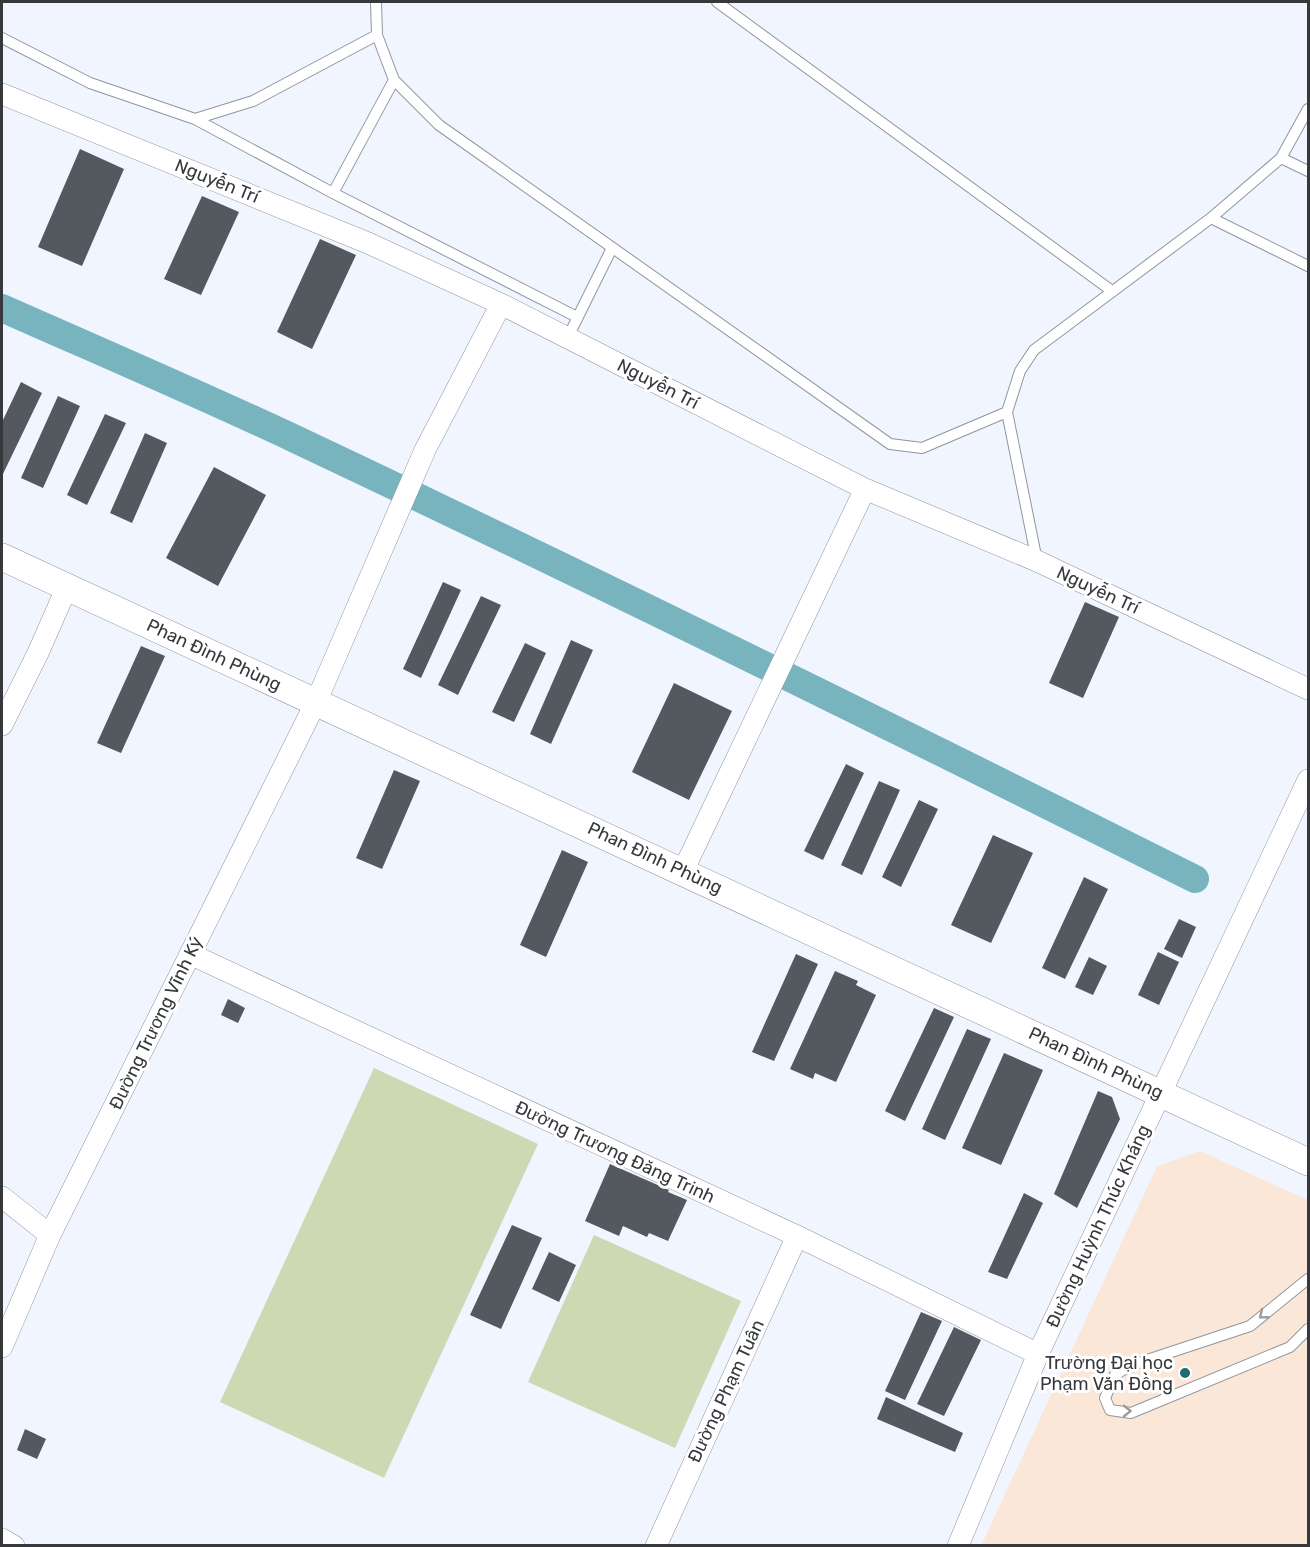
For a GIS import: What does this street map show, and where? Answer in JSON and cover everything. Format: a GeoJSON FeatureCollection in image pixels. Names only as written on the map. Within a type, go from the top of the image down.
{"type":"FeatureCollection","features":[{"type":"Feature","properties":{"kind":"street","name":"Nguyễn Trí"},"geometry":{"type":"LineString","coordinates":[[2,94],[368,243],[568,337],[865,489],[1037,561],[1308,689]]}},
{"type":"Feature","properties":{"kind":"street","name":"Đường Trương Vĩnh Ký"},"geometry":{"type":"LineString","coordinates":[[2,1347],[50,1234],[316,702],[425,450],[501,304]]}},
{"type":"Feature","properties":{"kind":"street"},"geometry":{"type":"LineString","coordinates":[[682,871],[865,489]]}},
{"type":"Feature","properties":{"kind":"street","name":"Phan Đình Phùng"},"geometry":{"type":"LineString","coordinates":[[2,557],[1308,1162]]}},
{"type":"Feature","properties":{"kind":"street"},"geometry":{"type":"LineString","coordinates":[[2,725],[38,653],[67,587]]}},
{"type":"Feature","properties":{"kind":"street","name":"Đường Huỳnh Thúc Kháng"},"geometry":{"type":"LineString","coordinates":[[958,1545],[1038,1354],[1308,780]]}},
{"type":"Feature","properties":{"kind":"street","name":"Đường Trương Đăng Trinh"},"geometry":{"type":"LineString","coordinates":[[190,954],[797,1236],[1038,1354]]}},
{"type":"Feature","properties":{"kind":"street"},"geometry":{"type":"LineString","coordinates":[[2,1197],[50,1234]]}},
{"type":"Feature","properties":{"kind":"street","name":"Đường Phạm Tuân"},"geometry":{"type":"LineString","coordinates":[[656,1545],[797,1236]]}},
{"type":"Feature","properties":{"kind":"street"},"geometry":{"type":"LineString","coordinates":[[2,1539],[14,1545]]}},
{"type":"Feature","properties":{"kind":"lane"},"geometry":{"type":"LineString","coordinates":[[376,2],[377,34],[394,80],[439,125],[890,444],[922,448],[1007,412]]}},
{"type":"Feature","properties":{"kind":"lane"},"geometry":{"type":"LineString","coordinates":[[717,2],[1112,291]]}},
{"type":"Feature","properties":{"kind":"lane"},"geometry":{"type":"LineString","coordinates":[[195,119],[253,101],[377,34]]}},
{"type":"Feature","properties":{"kind":"lane"},"geometry":{"type":"LineString","coordinates":[[2,38],[90,83],[195,119],[333,193],[578,317]]}},
{"type":"Feature","properties":{"kind":"lane"},"geometry":{"type":"LineString","coordinates":[[333,193],[394,80]]}},
{"type":"Feature","properties":{"kind":"lane"},"geometry":{"type":"LineString","coordinates":[[1037,561],[1007,412],[1020,371],[1034,350],[1211,218],[1281,158],[1308,109]]}},
{"type":"Feature","properties":{"kind":"lane"},"geometry":{"type":"LineString","coordinates":[[1281,158],[1308,171]]}},
{"type":"Feature","properties":{"kind":"lane"},"geometry":{"type":"LineString","coordinates":[[1211,218],[1308,266]]}},
{"type":"Feature","properties":{"kind":"lane"},"geometry":{"type":"LineString","coordinates":[[568,337],[612,248]]}},
{"type":"Feature","properties":{"kind":"lane"},"geometry":{"type":"LineString","coordinates":[[1308,1279],[1250,1326],[1128,1366],[1115,1376],[1105,1398],[1110,1410],[1131,1413],[1290,1347],[1308,1329]]}},
{"type":"Feature","properties":{"kind":"shaded area","name":"Trường Đại học Phạm Văn Đồng"},"geometry":{"type":"Polygon","coordinates":[[[1200,1151],[1308,1200],[1308,1545],[981,1546],[1157,1166],[1200,1151]]]}},
{"type":"Feature","properties":{"kind":"green space"},"geometry":{"type":"Polygon","coordinates":[[[374,1068],[538,1144],[384,1478],[220,1402],[374,1068]]]}},
{"type":"Feature","properties":{"kind":"green space"},"geometry":{"type":"Polygon","coordinates":[[[594,1235],[741,1301],[675,1448],[528,1382],[594,1235]]]}},
{"type":"Feature","properties":{"kind":"building"},"geometry":{"type":"Polygon","coordinates":[[[80,149],[124,169],[82,266],[38,247],[80,149]]]}},
{"type":"Feature","properties":{"kind":"building"},"geometry":{"type":"Polygon","coordinates":[[[202,196],[239,212],[201,295],[164,279],[202,196]]]}},
{"type":"Feature","properties":{"kind":"building"},"geometry":{"type":"Polygon","coordinates":[[[320,239],[356,255],[312,349],[277,332],[320,239]]]}},
{"type":"Feature","properties":{"kind":"building"},"geometry":{"type":"Polygon","coordinates":[[[21,382],[42,393],[2,476],[2,422],[21,382]]]}},
{"type":"Feature","properties":{"kind":"building"},"geometry":{"type":"Polygon","coordinates":[[[58,396],[80,406],[43,488],[21,478],[58,396]]]}},
{"type":"Feature","properties":{"kind":"building"},"geometry":{"type":"Polygon","coordinates":[[[105,414],[126,423],[87,505],[67,495],[105,414]]]}},
{"type":"Feature","properties":{"kind":"building"},"geometry":{"type":"Polygon","coordinates":[[[145,433],[167,443],[132,523],[110,513],[145,433]]]}},
{"type":"Feature","properties":{"kind":"building"},"geometry":{"type":"Polygon","coordinates":[[[214,467],[266,495],[218,586],[166,558],[214,467]]]}},
{"type":"Feature","properties":{"kind":"building"},"geometry":{"type":"Polygon","coordinates":[[[443,582],[461,590],[421,678],[403,669],[443,582]]]}},
{"type":"Feature","properties":{"kind":"building"},"geometry":{"type":"Polygon","coordinates":[[[481,596],[501,605],[458,695],[438,685],[481,596]]]}},
{"type":"Feature","properties":{"kind":"building"},"geometry":{"type":"Polygon","coordinates":[[[1085,602],[1119,617],[1083,698],[1049,683],[1085,602]]]}},
{"type":"Feature","properties":{"kind":"building"},"geometry":{"type":"Polygon","coordinates":[[[571,640],[593,650],[551,744],[530,734],[571,640]]]}},
{"type":"Feature","properties":{"kind":"building"},"geometry":{"type":"Polygon","coordinates":[[[525,643],[546,653],[514,722],[492,712],[525,643]]]}},
{"type":"Feature","properties":{"kind":"building"},"geometry":{"type":"Polygon","coordinates":[[[141,646],[165,656],[121,753],[97,743],[141,646]]]}},
{"type":"Feature","properties":{"kind":"building"},"geometry":{"type":"Polygon","coordinates":[[[674,683],[732,711],[689,800],[632,772],[674,683]]]}},
{"type":"Feature","properties":{"kind":"building"},"geometry":{"type":"Polygon","coordinates":[[[846,764],[864,773],[823,860],[804,851],[846,764]]]}},
{"type":"Feature","properties":{"kind":"building"},"geometry":{"type":"Polygon","coordinates":[[[394,770],[420,781],[382,869],[356,858],[394,770]]]}},
{"type":"Feature","properties":{"kind":"building"},"geometry":{"type":"Polygon","coordinates":[[[879,781],[900,790],[862,875],[841,865],[879,781]]]}},
{"type":"Feature","properties":{"kind":"building"},"geometry":{"type":"Polygon","coordinates":[[[919,800],[938,809],[901,887],[882,877],[919,800]]]}},
{"type":"Feature","properties":{"kind":"building"},"geometry":{"type":"Polygon","coordinates":[[[993,835],[1033,853],[991,943],[951,925],[993,835]]]}},
{"type":"Feature","properties":{"kind":"building"},"geometry":{"type":"Polygon","coordinates":[[[562,850],[588,862],[546,957],[520,945],[562,850]]]}},
{"type":"Feature","properties":{"kind":"building"},"geometry":{"type":"Polygon","coordinates":[[[1084,877],[1108,889],[1065,979],[1042,968],[1084,877]]]}},
{"type":"Feature","properties":{"kind":"building"},"geometry":{"type":"Polygon","coordinates":[[[1179,919],[1196,927],[1182,958],[1164,949],[1179,919]]]}},
{"type":"Feature","properties":{"kind":"building"},"geometry":{"type":"Polygon","coordinates":[[[1158,952],[1179,962],[1159,1005],[1138,995],[1158,952]]]}},
{"type":"Feature","properties":{"kind":"building"},"geometry":{"type":"Polygon","coordinates":[[[796,954],[818,964],[774,1061],[752,1052],[796,954]]]}},
{"type":"Feature","properties":{"kind":"building"},"geometry":{"type":"Polygon","coordinates":[[[1089,957],[1107,966],[1093,995],[1075,987],[1089,957]]]}},
{"type":"Feature","properties":{"kind":"building"},"geometry":{"type":"Polygon","coordinates":[[[835,971],[858,981],[856,985],[876,995],[836,1082],[815,1073],[813,1079],[790,1069],[835,971]]]}},
{"type":"Feature","properties":{"kind":"building"},"geometry":{"type":"Polygon","coordinates":[[[228,999],[245,1008],[238,1023],[221,1015],[228,999]]]}},
{"type":"Feature","properties":{"kind":"building"},"geometry":{"type":"Polygon","coordinates":[[[934,1008],[954,1017],[905,1121],[885,1111],[934,1008]]]}},
{"type":"Feature","properties":{"kind":"building"},"geometry":{"type":"Polygon","coordinates":[[[967,1029],[991,1039],[945,1140],[922,1129],[967,1029]]]}},
{"type":"Feature","properties":{"kind":"building"},"geometry":{"type":"Polygon","coordinates":[[[1004,1053],[1043,1070],[1001,1165],[962,1148],[1004,1053]]]}},
{"type":"Feature","properties":{"kind":"building"},"geometry":{"type":"Polygon","coordinates":[[[1098,1091],[1112,1097],[1120,1119],[1077,1208],[1054,1194],[1098,1091]]]}},
{"type":"Feature","properties":{"kind":"building"},"geometry":{"type":"Polygon","coordinates":[[[610,1164],[687,1200],[668,1241],[649,1233],[647,1237],[623,1226],[619,1236],[585,1221],[610,1164]]]}},
{"type":"Feature","properties":{"kind":"building"},"geometry":{"type":"Polygon","coordinates":[[[1024,1193],[1043,1203],[1007,1279],[988,1272],[1024,1193]]]}},
{"type":"Feature","properties":{"kind":"building"},"geometry":{"type":"Polygon","coordinates":[[[512,1225],[542,1238],[501,1329],[470,1315],[512,1225]]]}},
{"type":"Feature","properties":{"kind":"building"},"geometry":{"type":"Polygon","coordinates":[[[549,1252],[576,1265],[559,1302],[532,1289],[549,1252]]]}},
{"type":"Feature","properties":{"kind":"building"},"geometry":{"type":"Polygon","coordinates":[[[921,1312],[942,1321],[905,1400],[885,1391],[921,1312]]]}},
{"type":"Feature","properties":{"kind":"building"},"geometry":{"type":"Polygon","coordinates":[[[954,1327],[981,1340],[944,1416],[917,1404],[954,1327]]]}},
{"type":"Feature","properties":{"kind":"building"},"geometry":{"type":"Polygon","coordinates":[[[886,1397],[963,1433],[955,1452],[877,1419],[886,1397]]]}},
{"type":"Feature","properties":{"kind":"building"},"geometry":{"type":"Polygon","coordinates":[[[25,1429],[46,1439],[37,1459],[17,1450],[25,1429]]]}},
{"type":"Feature","properties":{"kind":"waterway"},"geometry":{"type":"LineString","coordinates":[[2,308],[221,405],[406,492],[745,656],[1195,879]]}},
{"type":"Feature","properties":{"kind":"place","name":"Trường Đại học Phạm Văn Đồng"},"geometry":{"type":"Point","coordinates":[1185,1373]}}]}
